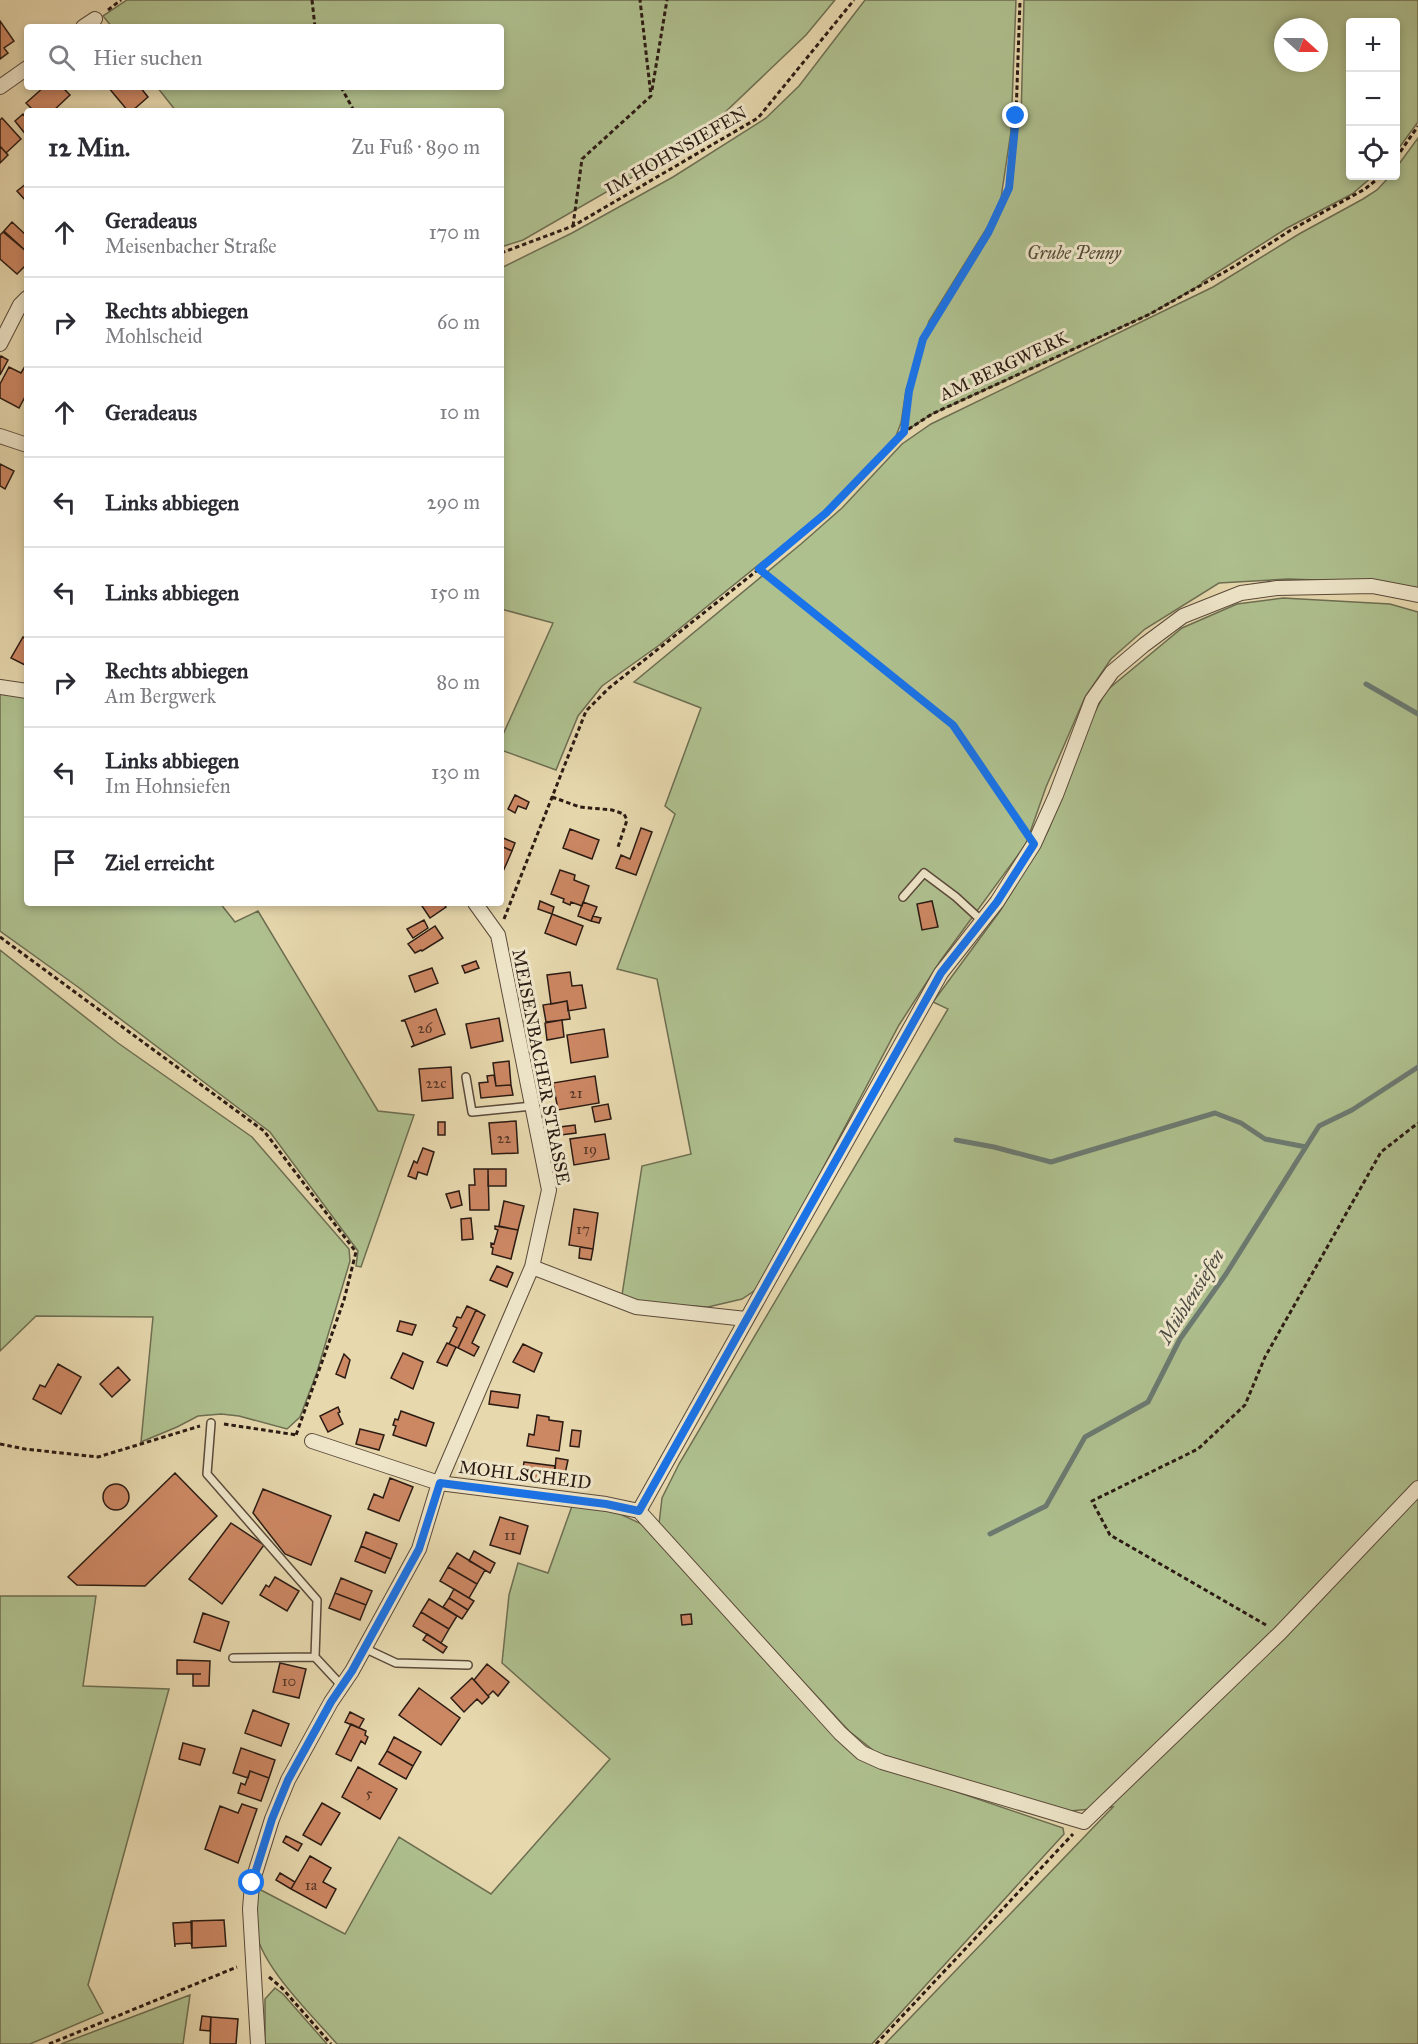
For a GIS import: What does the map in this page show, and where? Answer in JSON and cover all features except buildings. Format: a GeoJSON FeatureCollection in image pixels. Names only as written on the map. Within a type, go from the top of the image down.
{"type":"FeatureCollection","features":[{"type":"Feature","properties":{"kind":"street"},"geometry":{"type":"LineString","coordinates":[[88,24],[95,19]]}},
{"type":"Feature","properties":{"kind":"street"},"geometry":{"type":"LineString","coordinates":[[0,87],[24,70]]}},
{"type":"Feature","properties":{"kind":"street"},"geometry":{"type":"LineString","coordinates":[[0,344],[24,301]]}},
{"type":"Feature","properties":{"kind":"street"},"geometry":{"type":"LineString","coordinates":[[0,436],[24,444]]}},
{"type":"Feature","properties":{"kind":"street"},"geometry":{"type":"LineString","coordinates":[[1418,595],[1372,586],[1277,588],[1241,593],[1183,616],[1112,672],[1092,700],[1056,795],[1034,844],[997,902],[941,973],[639,1511],[840,1733],[862,1753],[882,1762],[1084,1822],[1280,1633],[1418,1488]]}},
{"type":"Feature","properties":{"kind":"street"},"geometry":{"type":"LineString","coordinates":[[0,687],[24,691]]}},
{"type":"Feature","properties":{"kind":"street","name":"MEISENBACHER STRASSE"},"geometry":{"type":"LineString","coordinates":[[258,2044],[250,1909],[252,1883],[272,1819],[288,1780],[419,1549],[440,1483],[532,1267],[549,1190],[498,935],[477,906]]}},
{"type":"Feature","properties":{"kind":"street"},"geometry":{"type":"LineString","coordinates":[[532,1267],[636,1306],[746,1319]]}},
{"type":"Feature","properties":{"kind":"street","name":"MOHLSCHEID"},"geometry":{"type":"LineString","coordinates":[[312,1441],[440,1483],[606,1504],[639,1511]]}},
{"type":"Feature","properties":{"kind":"lane"},"geometry":{"type":"LineString","coordinates":[[903,897],[924,873],[956,897],[982,921]]}},
{"type":"Feature","properties":{"kind":"lane"},"geometry":{"type":"LineString","coordinates":[[466,1077],[472,1112],[532,1106]]}},
{"type":"Feature","properties":{"kind":"lane"},"geometry":{"type":"LineString","coordinates":[[211,1423],[207,1474],[316,1600],[315,1656],[341,1685]]}},
{"type":"Feature","properties":{"kind":"lane"},"geometry":{"type":"LineString","coordinates":[[364,1648],[396,1663],[468,1665]]}},
{"type":"Feature","properties":{"kind":"lane"},"geometry":{"type":"LineString","coordinates":[[233,1658],[315,1656]]}},
{"type":"Feature","properties":{"kind":"path"},"geometry":{"type":"LineString","coordinates":[[312,0],[315,24]]}},
{"type":"Feature","properties":{"kind":"path"},"geometry":{"type":"LineString","coordinates":[[640,0],[651,96]]}},
{"type":"Feature","properties":{"kind":"path"},"geometry":{"type":"LineString","coordinates":[[573,226],[582,159],[651,96],[667,0]]}},
{"type":"Feature","properties":{"kind":"path","name":"IM HOHNSIEFEN"},"geometry":{"type":"LineString","coordinates":[[504,253],[573,226],[758,118],[854,0]]}},
{"type":"Feature","properties":{"kind":"path"},"geometry":{"type":"LineString","coordinates":[[904,432],[909,391],[923,339],[988,233],[1009,188],[1016,116],[1020,0]]}},
{"type":"Feature","properties":{"kind":"path"},"geometry":{"type":"LineString","coordinates":[[343,90],[352,108]]}},
{"type":"Feature","properties":{"kind":"path"},"geometry":{"type":"LineString","coordinates":[[1400,151],[1418,126]]}},
{"type":"Feature","properties":{"kind":"path","name":"AM BERGWERK"},"geometry":{"type":"LineString","coordinates":[[498,935],[586,711],[609,688],[826,513],[904,432],[932,414],[1150,314],[1365,189],[1376,180]]}},
{"type":"Feature","properties":{"kind":"path"},"geometry":{"type":"LineString","coordinates":[[759,569],[953,725],[1034,844]]}},
{"type":"Feature","properties":{"kind":"path"},"geometry":{"type":"LineString","coordinates":[[552,797],[580,807],[612,810],[624,814],[627,820],[618,847]]}},
{"type":"Feature","properties":{"kind":"path"},"geometry":{"type":"LineString","coordinates":[[0,937],[264,1131],[356,1252],[344,1300],[296,1435]]}},
{"type":"Feature","properties":{"kind":"path"},"geometry":{"type":"LineString","coordinates":[[1280,1633],[1110,1535],[1092,1501],[1198,1449],[1245,1406],[1265,1357],[1382,1152],[1418,1123]]}},
{"type":"Feature","properties":{"kind":"path"},"geometry":{"type":"LineString","coordinates":[[0,1444],[98,1457],[211,1423],[296,1435],[312,1441]]}},
{"type":"Feature","properties":{"kind":"path"},"geometry":{"type":"LineString","coordinates":[[876,2044],[1084,1822]]}},
{"type":"Feature","properties":{"kind":"path"},"geometry":{"type":"LineString","coordinates":[[49,2044],[233,1967],[253,1964],[282,1988],[331,2044]]}},
{"type":"Feature","properties":{"kind":"green space"},"geometry":{"type":"Polygon","coordinates":[[[127,0],[835,0],[806,35],[695,141],[523,240],[504,246],[504,108],[174,108],[159,90],[504,90],[504,24],[110,24],[103,16],[127,0]]]}},
{"type":"Feature","properties":{"kind":"green space"},"geometry":{"type":"Polygon","coordinates":[[[865,0],[1016,0],[1011,131],[1001,198],[988,226],[929,321],[906,390],[901,423],[896,436],[844,492],[813,521],[658,646],[602,686],[578,716],[556,770],[504,751],[504,732],[553,623],[504,610],[504,267],[572,233],[673,177],[766,118],[799,86],[865,0]]]}},
{"type":"Feature","properties":{"kind":"green space","name":"Grube Penny"},"geometry":{"type":"Polygon","coordinates":[[[1024,0],[1418,0],[1418,122],[1400,147],[1400,18],[1346,18],[1346,180],[1368,180],[1352,194],[1287,228],[1202,284],[1150,314],[932,414],[904,432],[909,391],[923,339],[988,233],[1009,188],[1016,116],[1021,120],[1024,0]]]}},
{"type":"Feature","properties":{"kind":"green space"},"geometry":{"type":"Polygon","coordinates":[[[1418,138],[1418,588],[1374,582],[1288,579],[1219,583],[1145,629],[1111,659],[1085,697],[1046,787],[1026,844],[941,960],[899,1025],[760,1287],[742,1299],[708,1307],[644,1303],[622,1295],[642,1166],[691,1154],[657,979],[617,969],[675,814],[665,806],[701,708],[634,682],[801,544],[842,508],[902,444],[931,424],[1213,287],[1299,234],[1363,199],[1377,190],[1386,180],[1400,180],[1400,163],[1418,138]]]}},
{"type":"Feature","properties":{"kind":"green space"},"geometry":{"type":"Polygon","coordinates":[[[1283,598],[1390,604],[1418,612],[1418,2044],[885,2044],[1113,1807],[1070,1811],[878,1754],[849,1731],[674,1542],[659,1524],[662,1498],[679,1464],[948,1009],[933,1002],[1000,911],[1048,831],[1086,729],[1106,691],[1182,628],[1237,604],[1283,598]]]}},
{"type":"Feature","properties":{"kind":"green space"},"geometry":{"type":"Polygon","coordinates":[[[0,694],[24,697],[24,906],[222,906],[235,922],[258,911],[378,1111],[414,1115],[361,1267],[356,1266],[358,1251],[270,1132],[0,931],[0,694]]]}},
{"type":"Feature","properties":{"kind":"green space"},"geometry":{"type":"Polygon","coordinates":[[[0,950],[118,1043],[252,1137],[349,1249],[350,1261],[317,1372],[300,1417],[287,1429],[239,1416],[221,1414],[198,1416],[141,1442],[153,1317],[36,1316],[0,1351],[0,950]]]}},
{"type":"Feature","properties":{"kind":"green space"},"geometry":{"type":"Polygon","coordinates":[[[572,1506],[609,1509],[646,1526],[869,1762],[1063,1828],[1064,1834],[872,2044],[337,2044],[288,1988],[266,1956],[258,1941],[255,1926],[259,1889],[345,1934],[399,1837],[491,1894],[610,1759],[502,1663],[509,1595],[518,1563],[548,1573],[572,1506]]]}},
{"type":"Feature","properties":{"kind":"green space"},"geometry":{"type":"Polygon","coordinates":[[[0,1596],[96,1596],[83,1686],[169,1689],[88,1985],[103,2013],[30,2044],[0,2044],[0,1596]]]}},
{"type":"Feature","properties":{"kind":"green space"},"geometry":{"type":"Polygon","coordinates":[[[275,1988],[327,2044],[265,2044],[265,1999],[275,1988]]]}},
{"type":"Feature","properties":{"kind":"green space"},"geometry":{"type":"Polygon","coordinates":[[[190,1995],[183,2044],[61,2044],[190,1995]]]}},
{"type":"Feature","properties":{"kind":"waterway"},"geometry":{"type":"LineString","coordinates":[[1366,684],[1418,714]]}},
{"type":"Feature","properties":{"kind":"waterway","name":"Mühlensiefen"},"geometry":{"type":"LineString","coordinates":[[990,1534],[1046,1506],[1085,1437],[1148,1402],[1180,1339],[1226,1274],[1319,1126],[1352,1110],[1418,1067]]}},
{"type":"Feature","properties":{"kind":"waterway"},"geometry":{"type":"LineString","coordinates":[[956,1140],[1051,1162],[1215,1113],[1241,1123],[1265,1139],[1306,1147]]}},
{"type":"Feature","properties":{"kind":"route"},"geometry":{"type":"LineString","coordinates":[[252,1883],[272,1819],[288,1780],[331,1702],[352,1671],[419,1549],[440,1483],[606,1504],[639,1511],[941,973],[997,902],[1034,844],[953,725],[759,569],[826,513],[904,432],[909,391],[923,339],[988,233],[1009,188],[1016,116]]}}]}
